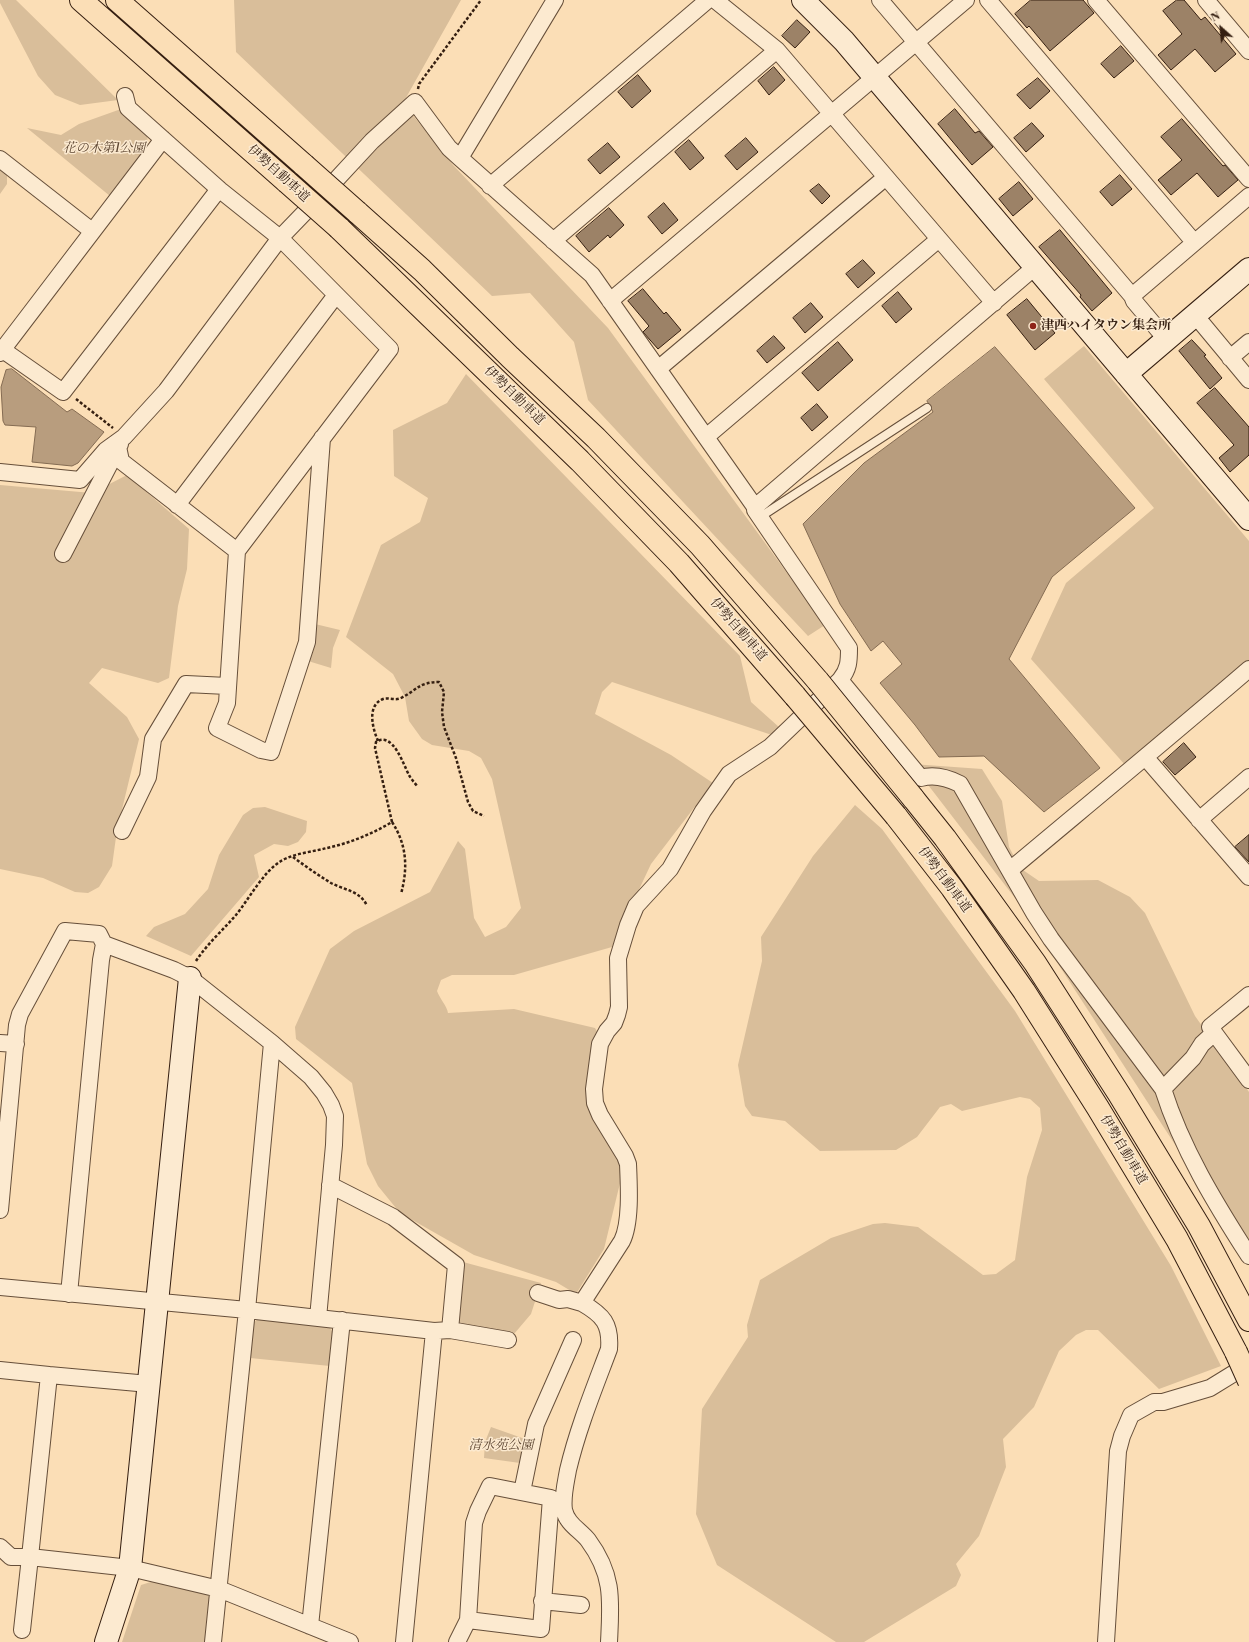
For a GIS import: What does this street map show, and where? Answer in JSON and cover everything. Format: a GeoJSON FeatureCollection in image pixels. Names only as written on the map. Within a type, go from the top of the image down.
{"type":"FeatureCollection","features":[{"type":"Feature","properties":{"kind":"highway","name":"伊勢自動車道"},"geometry":{"type":"LineString","coordinates":[[80,0],[339,228],[580,461],[679,563],[795,696],[896,816],[952,888],[1024,991],[1177,1239],[1243,1358],[1249,1381]]}},
{"type":"Feature","properties":{"kind":"highway","name":"伊勢自動車道"},"geometry":{"type":"LineString","coordinates":[[117,0],[422,270],[510,357],[596,438],[700,545],[818,681],[945,838],[1035,963],[1119,1094],[1199,1226],[1249,1320]]}},
{"type":"Feature","properties":{"kind":"street"},"geometry":{"type":"LineString","coordinates":[[460,158],[555,0]]}},
{"type":"Feature","properties":{"kind":"street"},"geometry":{"type":"LineString","coordinates":[[490,186],[708,0]]}},
{"type":"Feature","properties":{"kind":"street"},"geometry":{"type":"LineString","coordinates":[[715,0],[777,50],[994,303]]}},
{"type":"Feature","properties":{"kind":"street"},"geometry":{"type":"LineString","coordinates":[[803,0],[844,41],[1249,519]]}},
{"type":"Feature","properties":{"kind":"street"},"geometry":{"type":"LineString","coordinates":[[880,0],[1132,296],[1134,301],[1166,339]]}},
{"type":"Feature","properties":{"kind":"street"},"geometry":{"type":"LineString","coordinates":[[610,301],[966,0]]}},
{"type":"Feature","properties":{"kind":"street"},"geometry":{"type":"LineString","coordinates":[[988,0],[1194,242]]}},
{"type":"Feature","properties":{"kind":"street"},"geometry":{"type":"LineString","coordinates":[[1096,0],[1249,179]]}},
{"type":"Feature","properties":{"kind":"street"},"geometry":{"type":"LineString","coordinates":[[1206,0],[1249,50]]}},
{"type":"Feature","properties":{"kind":"street"},"geometry":{"type":"LineString","coordinates":[[553,241],[777,50]]}},
{"type":"Feature","properties":{"kind":"street"},"geometry":{"type":"LineString","coordinates":[[125,96],[128,108],[219,189],[280,238],[390,349],[322,438],[237,551],[227,704],[216,728],[260,750],[271,752],[308,642],[322,438]]}},
{"type":"Feature","properties":{"kind":"street"},"geometry":{"type":"LineString","coordinates":[[0,472],[80,480],[106,450],[166,391],[280,238],[372,140],[415,102],[449,148],[592,275],[706,437],[758,512],[848,648],[849,659],[847,672],[840,680],[770,747],[729,774],[703,811],[670,869],[636,906],[628,925],[618,958],[619,1007],[614,1023],[607,1031],[600,1044],[594,1089],[595,1103],[600,1115],[625,1156],[628,1164],[628,1220],[626,1233],[622,1242],[582,1303]]}},
{"type":"Feature","properties":{"kind":"street"},"geometry":{"type":"LineString","coordinates":[[163,139],[1,351],[63,392],[219,189]]}},
{"type":"Feature","properties":{"kind":"street"},"geometry":{"type":"LineString","coordinates":[[0,159],[92,231]]}},
{"type":"Feature","properties":{"kind":"street"},"geometry":{"type":"LineString","coordinates":[[658,369],[886,177]]}},
{"type":"Feature","properties":{"kind":"street"},"geometry":{"type":"LineString","coordinates":[[1132,296],[1249,196]]}},
{"type":"Feature","properties":{"kind":"street"},"geometry":{"type":"LineString","coordinates":[[706,437],[939,239]]}},
{"type":"Feature","properties":{"kind":"street"},"geometry":{"type":"LineString","coordinates":[[758,512],[1035,267]]}},
{"type":"Feature","properties":{"kind":"street"},"geometry":{"type":"LineString","coordinates":[[1126,374],[1249,269]]}},
{"type":"Feature","properties":{"kind":"street"},"geometry":{"type":"LineString","coordinates":[[177,505],[336,295]]}},
{"type":"Feature","properties":{"kind":"street"},"geometry":{"type":"LineString","coordinates":[[1194,315],[1249,380]]}},
{"type":"Feature","properties":{"kind":"street"},"geometry":{"type":"LineString","coordinates":[[1230,358],[1249,342]]}},
{"type":"Feature","properties":{"kind":"street"},"geometry":{"type":"LineString","coordinates":[[119,437],[121,461],[237,551]]}},
{"type":"Feature","properties":{"kind":"street"},"geometry":{"type":"LineString","coordinates":[[63,554],[119,437]]}},
{"type":"Feature","properties":{"kind":"street"},"geometry":{"type":"LineString","coordinates":[[1010,870],[1124,774],[1146,758],[1249,669]]}},
{"type":"Feature","properties":{"kind":"street"},"geometry":{"type":"LineString","coordinates":[[840,680],[921,778],[927,776],[942,777],[951,779],[960,784],[1034,913],[1051,939],[1163,1089],[1171,1115],[1204,1184],[1249,1256]]}},
{"type":"Feature","properties":{"kind":"street"},"geometry":{"type":"LineString","coordinates":[[122,831],[148,777],[153,740],[186,684],[227,686]]}},
{"type":"Feature","properties":{"kind":"street"},"geometry":{"type":"LineString","coordinates":[[1146,758],[1249,877]]}},
{"type":"Feature","properties":{"kind":"street"},"geometry":{"type":"LineString","coordinates":[[1200,820],[1249,777]]}},
{"type":"Feature","properties":{"kind":"street"},"geometry":{"type":"LineString","coordinates":[[0,1210],[8,1044],[20,1014],[65,931],[99,934],[104,944],[101,960],[68,1294]]}},
{"type":"Feature","properties":{"kind":"street"},"geometry":{"type":"LineString","coordinates":[[104,944],[174,970],[187,977],[272,1043],[311,1077],[324,1093],[331,1105],[335,1116],[334,1145],[318,1318]]}},
{"type":"Feature","properties":{"kind":"street"},"geometry":{"type":"LineString","coordinates":[[106,1642],[130,1568],[158,1303],[187,977]]}},
{"type":"Feature","properties":{"kind":"street"},"geometry":{"type":"LineString","coordinates":[[1249,995],[1210,1027],[1249,1080]]}},
{"type":"Feature","properties":{"kind":"street"},"geometry":{"type":"LineString","coordinates":[[1163,1089],[1193,1058],[1202,1044],[1214,1033]]}},
{"type":"Feature","properties":{"kind":"street"},"geometry":{"type":"LineString","coordinates":[[213,1642],[247,1310],[272,1043]]}},
{"type":"Feature","properties":{"kind":"street"},"geometry":{"type":"LineString","coordinates":[[330,1185],[392,1217],[456,1265],[442,1330],[404,1642]]}},
{"type":"Feature","properties":{"kind":"street"},"geometry":{"type":"LineString","coordinates":[[0,1287],[442,1330],[508,1340]]}},
{"type":"Feature","properties":{"kind":"street"},"geometry":{"type":"LineString","coordinates":[[538,1293],[559,1300],[568,1299],[582,1303],[602,1318],[607,1325],[610,1335],[609,1349],[574,1444],[566,1483],[564,1510],[572,1525],[593,1547],[607,1573],[610,1604],[609,1642]]}},
{"type":"Feature","properties":{"kind":"street"},"geometry":{"type":"LineString","coordinates":[[310,1626],[342,1320]]}},
{"type":"Feature","properties":{"kind":"street"},"geometry":{"type":"LineString","coordinates":[[522,1492],[536,1424],[573,1340]]}},
{"type":"Feature","properties":{"kind":"street"},"geometry":{"type":"LineString","coordinates":[[1106,1642],[1118,1451],[1122,1436],[1131,1415],[1154,1402],[1163,1402],[1210,1388],[1243,1358]]}},
{"type":"Feature","properties":{"kind":"street"},"geometry":{"type":"LineString","coordinates":[[0,1370],[149,1384]]}},
{"type":"Feature","properties":{"kind":"street"},"geometry":{"type":"LineString","coordinates":[[22,1630],[49,1375]]}},
{"type":"Feature","properties":{"kind":"street"},"geometry":{"type":"LineString","coordinates":[[457,1642],[468,1620],[474,1523],[490,1486],[551,1498],[541,1628],[468,1620]]}},
{"type":"Feature","properties":{"kind":"street"},"geometry":{"type":"LineString","coordinates":[[0,1547],[12,1557],[30,1557],[130,1568],[219,1589],[350,1642]]}},
{"type":"Feature","properties":{"kind":"street"},"geometry":{"type":"LineString","coordinates":[[542,1601],[581,1605]]}},
{"type":"Feature","properties":{"kind":"lane"},"geometry":{"type":"LineString","coordinates":[[758,512],[927,408]]}},
{"type":"Feature","properties":{"kind":"path"},"geometry":{"type":"LineString","coordinates":[[415,102],[419,84],[481,0]]}},
{"type":"Feature","properties":{"kind":"path"},"geometry":{"type":"LineString","coordinates":[[65,390],[119,437]]}},
{"type":"Feature","properties":{"kind":"path"},"geometry":{"type":"LineString","coordinates":[[378,741],[372,718],[379,702],[384,698],[399,699],[419,685],[430,682],[439,682],[444,692],[442,712],[444,727],[456,758],[468,802],[473,811],[484,816]]}},
{"type":"Feature","properties":{"kind":"path"},"geometry":{"type":"LineString","coordinates":[[401,894],[405,881],[406,867],[404,849],[400,835],[392,822],[375,748],[376,742],[380,739],[386,740],[396,749],[416,786]]}},
{"type":"Feature","properties":{"kind":"path"},"geometry":{"type":"LineString","coordinates":[[187,977],[202,952],[236,915],[271,869],[281,861],[299,854],[328,848],[366,835],[392,822]]}},
{"type":"Feature","properties":{"kind":"path"},"geometry":{"type":"LineString","coordinates":[[292,857],[333,884],[350,890],[365,901],[367,906]]}},
{"type":"Feature","properties":{"kind":"green space"},"geometry":{"type":"Polygon","coordinates":[[[0,0],[16,0],[118,100],[80,105],[55,95],[38,76],[0,3],[0,0]]]}},
{"type":"Feature","properties":{"kind":"green space"},"geometry":{"type":"Polygon","coordinates":[[[234,0],[461,0],[403,103],[453,165],[608,328],[825,625],[808,636],[588,400],[574,342],[530,293],[492,296],[236,52],[234,0]]]}},
{"type":"Feature","properties":{"kind":"green space","name":"花の木第1公園"},"geometry":{"type":"Polygon","coordinates":[[[121,109],[147,134],[148,145],[110,196],[27,128],[61,135],[79,124],[121,109]]]}},
{"type":"Feature","properties":{"kind":"green space"},"geometry":{"type":"Polygon","coordinates":[[[0,168],[7,173],[7,184],[0,194],[0,168]]]}},
{"type":"Feature","properties":{"kind":"green space"},"geometry":{"type":"Polygon","coordinates":[[[1084,346],[1249,541],[1249,660],[1126,766],[1031,659],[1066,583],[1154,508],[1044,379],[1084,346]]]}},
{"type":"Feature","properties":{"kind":"green space"},"geometry":{"type":"Polygon","coordinates":[[[466,374],[740,656],[751,702],[780,728],[775,736],[612,682],[602,692],[595,714],[671,755],[713,783],[651,864],[612,947],[514,975],[452,975],[441,980],[437,991],[448,1013],[514,1009],[595,1028],[598,1033],[591,1074],[619,1155],[621,1179],[604,1249],[576,1294],[556,1282],[474,1255],[400,1213],[378,1186],[367,1164],[352,1083],[296,1039],[295,1027],[330,949],[354,931],[430,892],[458,841],[465,849],[474,918],[485,937],[506,927],[521,908],[492,779],[481,758],[469,751],[432,745],[422,739],[409,721],[405,697],[393,674],[346,637],[381,545],[420,522],[428,498],[394,476],[393,430],[447,403],[466,374]]]}},
{"type":"Feature","properties":{"kind":"green space"},"geometry":{"type":"Polygon","coordinates":[[[127,475],[189,529],[187,569],[178,606],[169,678],[158,683],[102,668],[89,683],[127,717],[139,739],[117,830],[112,866],[99,887],[88,893],[75,892],[43,878],[0,869],[0,485],[92,493],[127,475]]]}},
{"type":"Feature","properties":{"kind":"green space"},"geometry":{"type":"Polygon","coordinates":[[[315,624],[340,630],[333,648],[331,668],[308,661],[315,624]]]}},
{"type":"Feature","properties":{"kind":"green space"},"geometry":{"type":"Polygon","coordinates":[[[912,764],[982,769],[1002,801],[1009,847],[1020,868],[1039,881],[1098,880],[1130,897],[1145,913],[1195,1016],[1249,1092],[1249,1259],[1018,902],[912,764]]]}},
{"type":"Feature","properties":{"kind":"green space"},"geometry":{"type":"Polygon","coordinates":[[[855,805],[882,829],[1015,1011],[1171,1266],[1221,1366],[1159,1389],[1098,1330],[1086,1330],[1076,1335],[1059,1351],[1034,1407],[1003,1439],[1006,1467],[979,1536],[956,1564],[961,1575],[956,1586],[864,1642],[836,1642],[717,1565],[696,1514],[702,1409],[748,1337],[747,1325],[760,1280],[831,1238],[873,1224],[885,1223],[918,1227],[983,1275],[996,1274],[1015,1260],[1027,1177],[1042,1130],[1040,1108],[1030,1099],[1020,1097],[962,1111],[951,1104],[940,1107],[917,1137],[896,1150],[820,1151],[785,1121],[752,1116],[745,1106],[738,1065],[762,961],[761,937],[813,856],[855,805]]]}},
{"type":"Feature","properties":{"kind":"green space"},"geometry":{"type":"Polygon","coordinates":[[[265,807],[307,821],[306,832],[298,842],[288,846],[274,844],[254,855],[259,877],[191,956],[146,936],[154,927],[185,914],[208,889],[219,855],[243,815],[253,808],[265,807]]]}},
{"type":"Feature","properties":{"kind":"green space"},"geometry":{"type":"Polygon","coordinates":[[[463,1262],[541,1283],[531,1314],[514,1334],[461,1325],[457,1321],[463,1262]]]}},
{"type":"Feature","properties":{"kind":"green space"},"geometry":{"type":"Polygon","coordinates":[[[258,1319],[329,1326],[333,1333],[330,1366],[250,1358],[253,1323],[258,1319]]]}},
{"type":"Feature","properties":{"kind":"green space","name":"清水苑公園"},"geometry":{"type":"Polygon","coordinates":[[[491,1427],[525,1439],[520,1463],[484,1458],[485,1442],[491,1427]]]}},
{"type":"Feature","properties":{"kind":"green space"},"geometry":{"type":"Polygon","coordinates":[[[154,1581],[206,1593],[212,1600],[207,1642],[122,1642],[141,1585],[154,1581]]]}},
{"type":"Feature","properties":{"kind":"shaded area"},"geometry":{"type":"Polygon","coordinates":[[[995,347],[1135,508],[1052,577],[1009,659],[1100,768],[1044,812],[984,756],[939,757],[880,683],[902,664],[883,641],[871,651],[840,604],[803,524],[864,463],[933,412],[927,401],[995,347]]]}},
{"type":"Feature","properties":{"kind":"shaded area"},"geometry":{"type":"Polygon","coordinates":[[[12,369],[67,412],[72,409],[104,432],[78,463],[72,466],[32,462],[36,427],[5,425],[3,421],[1,387],[6,370],[12,369]]]}},
{"type":"Feature","properties":{"kind":"building"},"geometry":{"type":"Polygon","coordinates":[[[1031,0],[1083,0],[1094,13],[1050,51],[1029,26],[1027,28],[1015,14],[1031,0]]]}},
{"type":"Feature","properties":{"kind":"building"},"geometry":{"type":"Polygon","coordinates":[[[1177,0],[1184,0],[1201,20],[1205,17],[1236,54],[1215,72],[1195,49],[1171,70],[1158,55],[1182,34],[1163,11],[1177,0]]]}},
{"type":"Feature","properties":{"kind":"building"},"geometry":{"type":"Polygon","coordinates":[[[797,20],[810,32],[795,48],[782,36],[797,20]]]}},
{"type":"Feature","properties":{"kind":"building"},"geometry":{"type":"Polygon","coordinates":[[[1121,46],[1134,61],[1114,78],[1101,64],[1121,46]]]}},
{"type":"Feature","properties":{"kind":"building"},"geometry":{"type":"Polygon","coordinates":[[[774,67],[785,80],[769,95],[758,81],[774,67]]]}},
{"type":"Feature","properties":{"kind":"building"},"geometry":{"type":"Polygon","coordinates":[[[638,75],[651,91],[632,108],[618,92],[638,75]]]}},
{"type":"Feature","properties":{"kind":"building"},"geometry":{"type":"Polygon","coordinates":[[[1038,78],[1050,91],[1030,109],[1017,95],[1038,78]]]}},
{"type":"Feature","properties":{"kind":"building"},"geometry":{"type":"Polygon","coordinates":[[[955,109],[975,133],[979,131],[993,147],[972,165],[938,124],[955,109]]]}},
{"type":"Feature","properties":{"kind":"building"},"geometry":{"type":"Polygon","coordinates":[[[1182,119],[1223,166],[1225,165],[1238,180],[1218,197],[1197,173],[1171,195],[1158,180],[1182,160],[1161,137],[1182,119]]]}},
{"type":"Feature","properties":{"kind":"building"},"geometry":{"type":"Polygon","coordinates":[[[1032,123],[1044,136],[1026,152],[1014,138],[1032,123]]]}},
{"type":"Feature","properties":{"kind":"building"},"geometry":{"type":"Polygon","coordinates":[[[746,138],[758,152],[737,170],[725,156],[746,138]]]}},
{"type":"Feature","properties":{"kind":"building"},"geometry":{"type":"Polygon","coordinates":[[[689,140],[704,158],[690,170],[675,152],[689,140]]]}},
{"type":"Feature","properties":{"kind":"building"},"geometry":{"type":"Polygon","coordinates":[[[608,143],[620,157],[600,174],[588,160],[608,143]]]}},
{"type":"Feature","properties":{"kind":"building"},"geometry":{"type":"Polygon","coordinates":[[[1120,175],[1132,189],[1112,206],[1100,192],[1120,175]]]}},
{"type":"Feature","properties":{"kind":"building"},"geometry":{"type":"Polygon","coordinates":[[[1019,182],[1033,199],[1013,216],[999,199],[1019,182]]]}},
{"type":"Feature","properties":{"kind":"building"},"geometry":{"type":"Polygon","coordinates":[[[819,184],[830,196],[822,204],[810,191],[819,184]]]}},
{"type":"Feature","properties":{"kind":"building"},"geometry":{"type":"Polygon","coordinates":[[[664,203],[678,220],[662,234],[648,217],[664,203]]]}},
{"type":"Feature","properties":{"kind":"building"},"geometry":{"type":"Polygon","coordinates":[[[609,208],[624,225],[610,238],[608,235],[589,252],[576,236],[609,208]]]}},
{"type":"Feature","properties":{"kind":"building"},"geometry":{"type":"Polygon","coordinates":[[[1060,230],[1112,293],[1092,311],[1080,297],[1081,295],[1039,247],[1060,230]]]}},
{"type":"Feature","properties":{"kind":"building"},"geometry":{"type":"Polygon","coordinates":[[[863,260],[875,273],[858,288],[846,274],[863,260]]]}},
{"type":"Feature","properties":{"kind":"building"},"geometry":{"type":"Polygon","coordinates":[[[643,289],[664,314],[666,312],[681,330],[658,349],[643,332],[649,326],[628,301],[643,289]]]}},
{"type":"Feature","properties":{"kind":"building"},"geometry":{"type":"Polygon","coordinates":[[[898,292],[912,309],[896,323],[882,306],[898,292]]]}},
{"type":"Feature","properties":{"kind":"building","name":"津西ハイタウン集会所"},"geometry":{"type":"Polygon","coordinates":[[[1027,299],[1055,333],[1035,350],[1007,315],[1027,299]]]}},
{"type":"Feature","properties":{"kind":"building"},"geometry":{"type":"Polygon","coordinates":[[[811,303],[823,317],[805,333],[793,318],[811,303]]]}},
{"type":"Feature","properties":{"kind":"building"},"geometry":{"type":"Polygon","coordinates":[[[774,336],[785,348],[767,363],[757,351],[774,336]]]}},
{"type":"Feature","properties":{"kind":"building"},"geometry":{"type":"Polygon","coordinates":[[[1192,340],[1206,355],[1204,356],[1222,378],[1210,389],[1179,351],[1192,340]]]}},
{"type":"Feature","properties":{"kind":"building"},"geometry":{"type":"Polygon","coordinates":[[[838,342],[853,360],[818,391],[802,373],[838,342]]]}},
{"type":"Feature","properties":{"kind":"building"},"geometry":{"type":"Polygon","coordinates":[[[1215,388],[1249,427],[1249,455],[1230,472],[1219,458],[1234,445],[1197,403],[1215,388]]]}},
{"type":"Feature","properties":{"kind":"building"},"geometry":{"type":"Polygon","coordinates":[[[817,404],[828,417],[812,431],[801,418],[817,404]]]}},
{"type":"Feature","properties":{"kind":"building"},"geometry":{"type":"Polygon","coordinates":[[[1184,743],[1196,757],[1175,775],[1163,762],[1184,743]]]}},
{"type":"Feature","properties":{"kind":"building"},"geometry":{"type":"Polygon","coordinates":[[[1249,835],[1249,862],[1235,847],[1249,835]]]}},
{"type":"Feature","properties":{"kind":"place","name":"津西ハイタウン集会所"},"geometry":{"type":"Point","coordinates":[1033,326]}}]}
